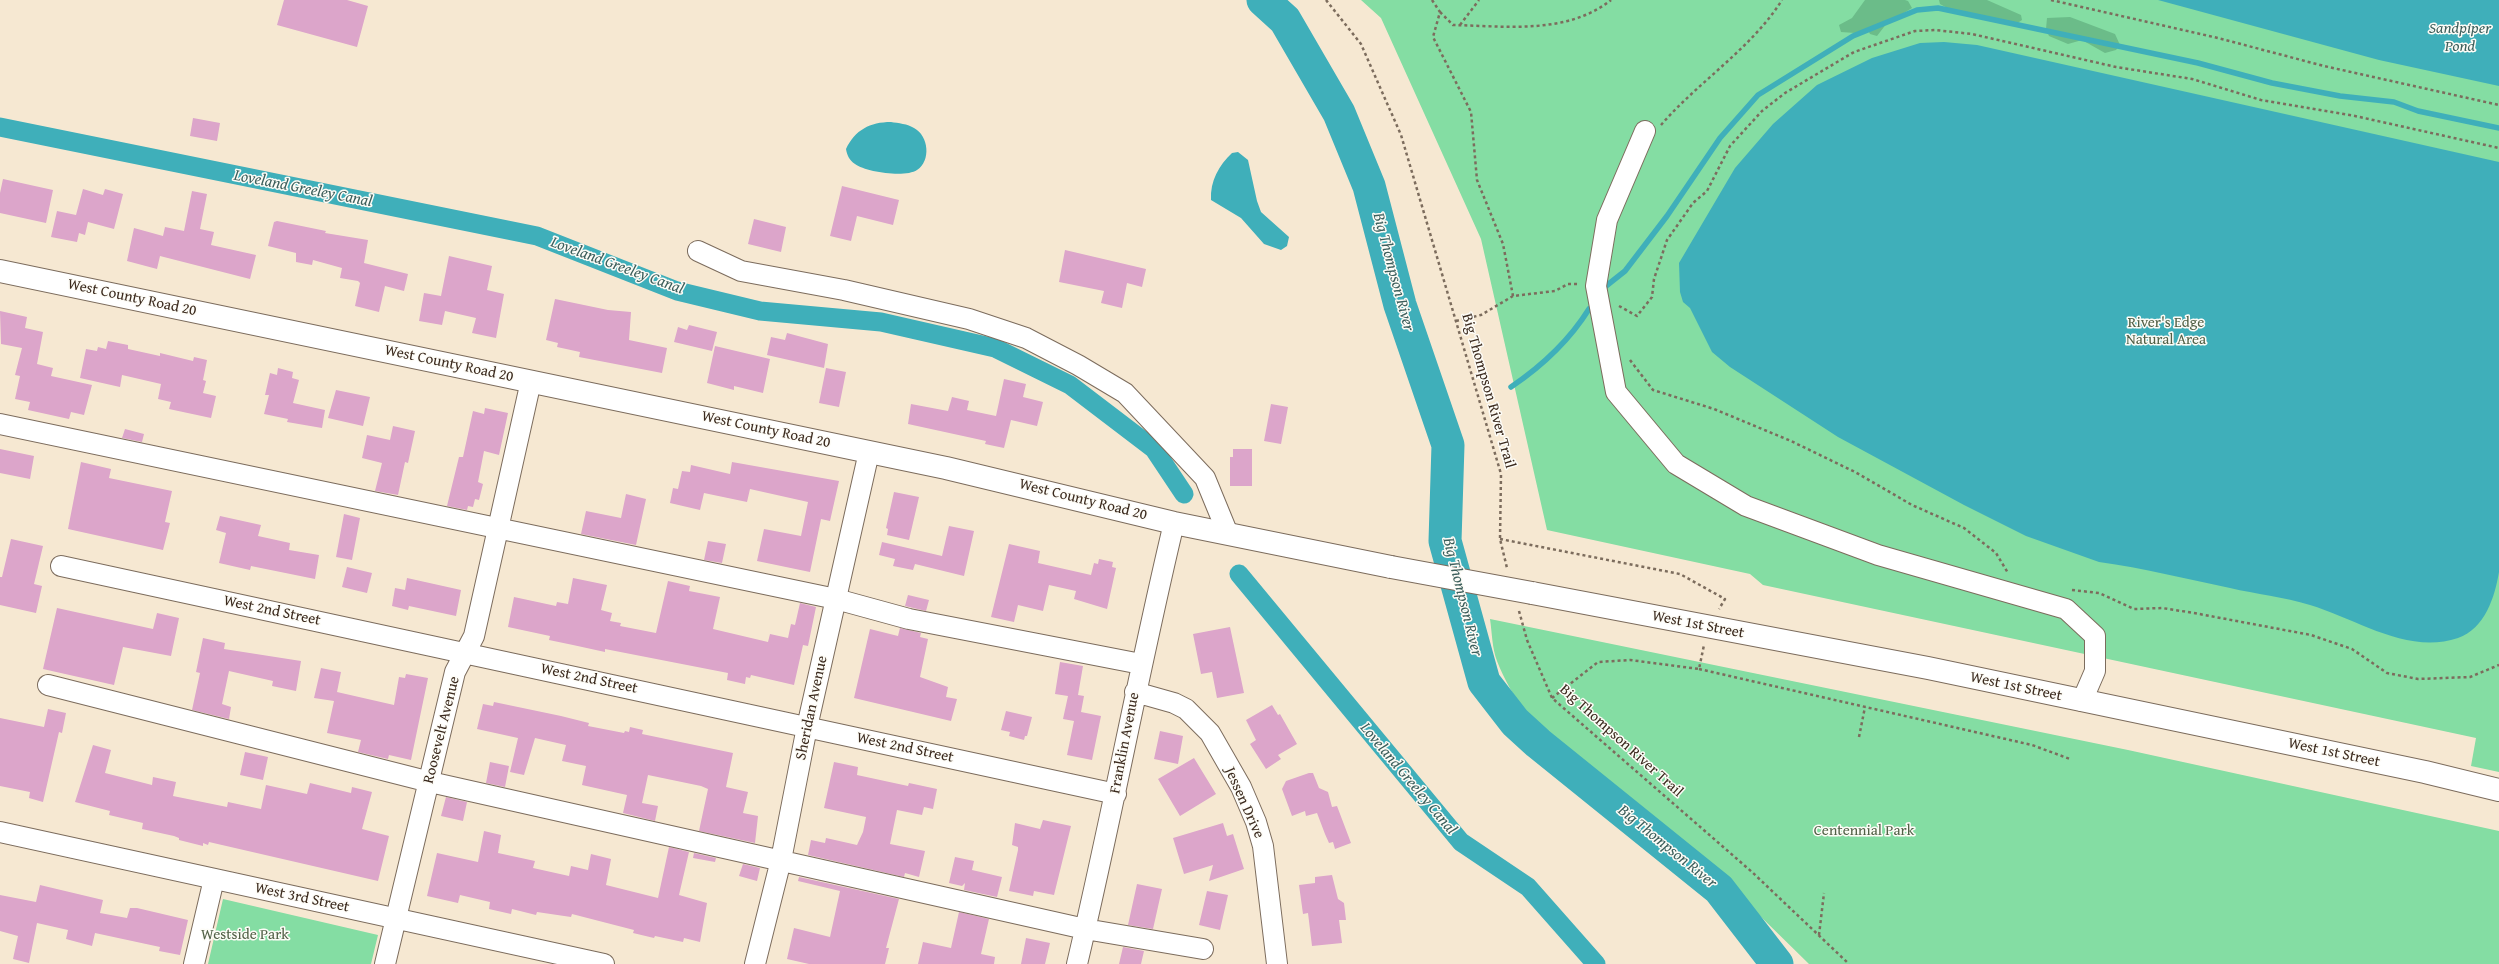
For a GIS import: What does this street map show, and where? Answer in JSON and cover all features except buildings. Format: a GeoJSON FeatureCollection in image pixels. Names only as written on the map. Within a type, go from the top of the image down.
{"type":"FeatureCollection","features":[{"type":"Feature","properties":{"kind":"main road","name":"West County Road 20"},"geometry":{"type":"LineString","coordinates":[[0,271],[995,479],[1174,523],[1391,567],[1524,598]]}},
{"type":"Feature","properties":{"kind":"main road","name":"West 1st Street"},"geometry":{"type":"LineString","coordinates":[[1524,598],[1928,668],[2426,772],[2499,790]]}},
{"type":"Feature","properties":{"kind":"street"},"geometry":{"type":"LineString","coordinates":[[1652,129],[1607,220],[1596,286],[1616,392],[1676,464],[1746,506],[1878,556],[2066,609],[2095,636],[2095,671],[2082,701]]}},
{"type":"Feature","properties":{"kind":"street"},"geometry":{"type":"LineString","coordinates":[[698,251],[741,271],[844,290],[969,319],[1026,338],[1078,365],[1125,394],[1205,478],[1228,534]]}},
{"type":"Feature","properties":{"kind":"street","name":"Roosevelt Avenue"},"geometry":{"type":"LineString","coordinates":[[385,964],[430,782],[455,672],[472,642],[499,530],[531,381]]}},
{"type":"Feature","properties":{"kind":"street"},"geometry":{"type":"LineString","coordinates":[[0,424],[499,530],[836,599],[908,619],[1141,664]]}},
{"type":"Feature","properties":{"kind":"street","name":"Sheridan Avenue"},"geometry":{"type":"LineString","coordinates":[[755,964],[781,860],[807,727],[869,452]]}},
{"type":"Feature","properties":{"kind":"street","name":"Franklin Avenue"},"geometry":{"type":"LineString","coordinates":[[1077,964],[1116,794],[1141,664],[1174,523]]}},
{"type":"Feature","properties":{"kind":"street","name":"West 2nd Street"},"geometry":{"type":"LineString","coordinates":[[61,566],[1116,794]]}},
{"type":"Feature","properties":{"kind":"street"},"geometry":{"type":"LineString","coordinates":[[48,686],[430,782],[1085,929],[1203,949]]}},
{"type":"Feature","properties":{"kind":"street","name":"Jessen Drive"},"geometry":{"type":"LineString","coordinates":[[1135,692],[1174,703],[1186,709],[1210,733],[1241,787],[1256,822],[1263,846],[1277,964]]}},
{"type":"Feature","properties":{"kind":"street","name":"West 3rd Street"},"geometry":{"type":"LineString","coordinates":[[0,832],[604,964]]}},
{"type":"Feature","properties":{"kind":"street"},"geometry":{"type":"LineString","coordinates":[[194,964],[214,879]]}},
{"type":"Feature","properties":{"kind":"path","name":"Big Thompson River Trail"},"geometry":{"type":"LineString","coordinates":[[1326,0],[1361,44],[1402,135],[1501,474],[1500,539],[1509,575]]}},
{"type":"Feature","properties":{"kind":"path"},"geometry":{"type":"LineString","coordinates":[[1432,0],[1440,12],[1453,25],[1523,28],[1595,13],[1611,0]]}},
{"type":"Feature","properties":{"kind":"path"},"geometry":{"type":"LineString","coordinates":[[1460,25],[1479,0]]}},
{"type":"Feature","properties":{"kind":"path"},"geometry":{"type":"LineString","coordinates":[[1652,129],[1761,27],[1782,0]]}},
{"type":"Feature","properties":{"kind":"path"},"geometry":{"type":"LineString","coordinates":[[2051,0],[2218,38],[2324,66],[2499,105]]}},
{"type":"Feature","properties":{"kind":"path"},"geometry":{"type":"LineString","coordinates":[[1440,12],[1433,37],[1471,112],[1477,180],[1502,244],[1513,296]]}},
{"type":"Feature","properties":{"kind":"path"},"geometry":{"type":"LineString","coordinates":[[1456,321],[1481,315],[1513,296],[1555,291],[1568,284],[1596,286],[1628,313],[1637,316],[1652,297],[1654,279],[1667,240],[1693,203],[1706,191],[1730,146],[1762,111],[1785,93],[1854,52],[1915,31],[1935,30],[1972,34],[2116,67],[2192,79],[2261,100],[2355,116],[2499,148]]}},
{"type":"Feature","properties":{"kind":"path"},"geometry":{"type":"LineString","coordinates":[[1629,358],[1653,390],[1714,409],[1791,441],[1855,472],[1912,506],[1964,528],[1996,553],[2023,597]]}},
{"type":"Feature","properties":{"kind":"path"},"geometry":{"type":"LineString","coordinates":[[2068,590],[2100,592],[2134,609],[2162,608],[2311,635],[2352,649],[2387,672],[2418,679],[2470,677],[2499,665]]}},
{"type":"Feature","properties":{"kind":"path","name":"Big Thompson River Trail"},"geometry":{"type":"LineString","coordinates":[[1524,598],[1526,640],[1552,698],[1752,872],[1848,964]]}},
{"type":"Feature","properties":{"kind":"path"},"geometry":{"type":"LineString","coordinates":[[1699,669],[2032,745],[2070,760]]}},
{"type":"Feature","properties":{"kind":"path"},"geometry":{"type":"LineString","coordinates":[[1859,737],[1865,707]]}},
{"type":"Feature","properties":{"kind":"path"},"geometry":{"type":"LineString","coordinates":[[1819,936],[1824,893]]}},
{"type":"Feature","properties":{"kind":"green space","name":"River's Edge Natural Area"},"geometry":{"type":"Polygon","coordinates":[[[1361,0],[2499,0],[2499,772],[2471,766],[2476,738],[1763,585],[1750,574],[1547,530],[1481,239],[1381,18],[1361,0]]]}},
{"type":"Feature","properties":{"kind":"green space"},"geometry":{"type":"Polygon","coordinates":[[[1865,0],[1905,0],[1908,1],[1912,8],[1887,23],[1877,36],[1870,34],[1868,30],[1855,33],[1841,32],[1839,25],[1852,18],[1865,0]]]}},
{"type":"Feature","properties":{"kind":"green space"},"geometry":{"type":"Polygon","coordinates":[[[1939,0],[1987,0],[2021,15],[2022,20],[2016,24],[1976,17],[1948,8],[1940,4],[1939,0]]]}},
{"type":"Feature","properties":{"kind":"green space"},"geometry":{"type":"Polygon","coordinates":[[[2070,17],[2115,34],[2120,45],[2116,50],[2105,53],[2082,40],[2068,44],[2049,36],[2046,29],[2047,18],[2070,17]]]}},
{"type":"Feature","properties":{"kind":"green space","name":"Centennial Park"},"geometry":{"type":"Polygon","coordinates":[[[1490,619],[2128,750],[2499,831],[2499,964],[1809,964],[1756,912],[1732,901],[1714,879],[1569,763],[1558,752],[1537,728],[1510,689],[1494,651],[1490,619]]]}},
{"type":"Feature","properties":{"kind":"green space","name":"Westside Park"},"geometry":{"type":"Polygon","coordinates":[[[223,899],[378,935],[371,964],[208,964],[223,899]]]}},
{"type":"Feature","properties":{"kind":"water","name":"Sandpiper Pond"},"geometry":{"type":"Polygon","coordinates":[[[2158,0],[2499,0],[2499,86],[2379,60],[2158,0]]]}},
{"type":"Feature","properties":{"kind":"water"},"geometry":{"type":"Polygon","coordinates":[[[1944,42],[1977,45],[2499,162],[2499,572],[2495,591],[2487,611],[2475,627],[2467,634],[2458,638],[2439,642],[2420,642],[2401,639],[2300,602],[2148,570],[2099,562],[2026,536],[1964,505],[1838,437],[1730,367],[1712,352],[1690,308],[1683,302],[1680,292],[1679,263],[1735,168],[1773,124],[1817,85],[1872,58],[1920,43],[1944,42]]]}},
{"type":"Feature","properties":{"kind":"water"},"geometry":{"type":"Polygon","coordinates":[[[891,122],[912,127],[923,137],[926,155],[922,166],[911,172],[895,174],[876,172],[860,167],[851,161],[846,149],[859,132],[864,128],[876,124],[891,122]]]}},
{"type":"Feature","properties":{"kind":"water"},"geometry":{"type":"Polygon","coordinates":[[[1238,152],[1248,160],[1257,201],[1261,212],[1289,237],[1287,246],[1281,250],[1264,244],[1241,218],[1211,200],[1212,186],[1219,168],[1232,153],[1238,152]]]}},
{"type":"Feature","properties":{"kind":"waterway","name":"Big Thompson River"},"geometry":{"type":"LineString","coordinates":[[1263,0],[1285,20],[1339,113],[1369,186],[1400,305],[1448,445],[1445,541],[1484,682],[1515,722],[1538,743],[1719,889],[1777,964]]}},
{"type":"Feature","properties":{"kind":"waterway"},"geometry":{"type":"LineString","coordinates":[[1601,290],[1625,271],[1667,216],[1720,138],[1758,95],[1853,36],[1917,10],[1938,8],[2198,63],[2272,83],[2340,96],[2394,102],[2418,111],[2499,128]]}},
{"type":"Feature","properties":{"kind":"waterway","name":"Loveland Greeley Canal"},"geometry":{"type":"LineString","coordinates":[[0,127],[537,236],[677,291],[760,311],[881,322],[995,348],[1070,385],[1154,449],[1184,494]]}},
{"type":"Feature","properties":{"kind":"waterway"},"geometry":{"type":"LineString","coordinates":[[1511,387],[1544,362],[1573,332],[1589,309]]}},
{"type":"Feature","properties":{"kind":"waterway","name":"Loveland Greeley Canal"},"geometry":{"type":"LineString","coordinates":[[1239,574],[1461,842],[1528,887],[1596,964]]}}]}
